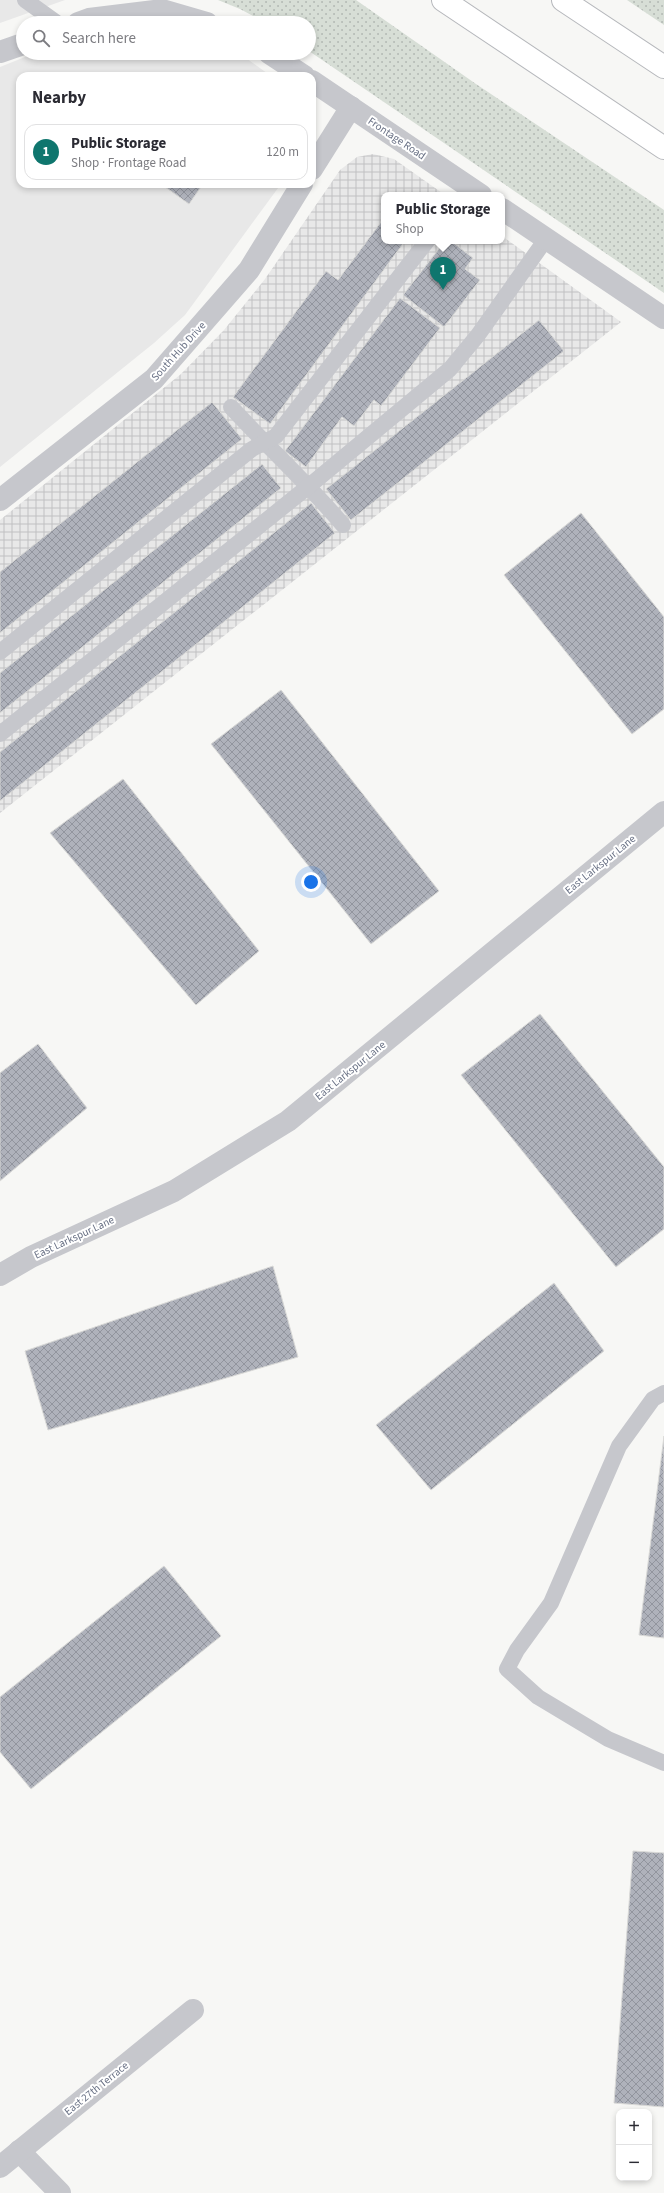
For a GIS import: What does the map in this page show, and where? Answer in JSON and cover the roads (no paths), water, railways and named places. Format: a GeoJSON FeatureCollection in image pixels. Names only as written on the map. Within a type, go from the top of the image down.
{"type":"FeatureCollection","features":[{"type":"Feature","properties":{"kind":"highway"},"geometry":{"type":"LineString","coordinates":[[443,0],[664,148]]}},
{"type":"Feature","properties":{"kind":"highway"},"geometry":{"type":"LineString","coordinates":[[563,0],[664,67]]}},
{"type":"Feature","properties":{"kind":"street"},"geometry":{"type":"LineString","coordinates":[[113,16],[162,10],[183,16]]}},
{"type":"Feature","properties":{"kind":"street"},"geometry":{"type":"LineString","coordinates":[[0,52],[16,46]]}},
{"type":"Feature","properties":{"kind":"street"},"geometry":{"type":"LineString","coordinates":[[280,60],[298,72]]}},
{"type":"Feature","properties":{"kind":"street","name":"Frontage Road"},"geometry":{"type":"LineString","coordinates":[[316,84],[469,192]]}},
{"type":"Feature","properties":{"kind":"street"},"geometry":{"type":"LineString","coordinates":[[316,162],[350,107]]}},
{"type":"Feature","properties":{"kind":"street","name":"South Hub Drive"},"geometry":{"type":"LineString","coordinates":[[0,500],[154,379],[249,270],[300,188]]}},
{"type":"Feature","properties":{"kind":"street"},"geometry":{"type":"LineString","coordinates":[[505,211],[664,318]]}},
{"type":"Feature","properties":{"kind":"street","name":"East Larkspur Lane"},"geometry":{"type":"LineString","coordinates":[[0,1275],[31,1257],[174,1191],[288,1121],[664,812]]}},
{"type":"Feature","properties":{"kind":"street","name":"East 27th Terrace"},"geometry":{"type":"LineString","coordinates":[[0,2167],[193,2010]]}},
{"type":"Feature","properties":{"kind":"street"},"geometry":{"type":"LineString","coordinates":[[19,2151],[60,2193]]}},
{"type":"Feature","properties":{"kind":"lane"},"geometry":{"type":"LineString","coordinates":[[25,0],[47,16]]}},
{"type":"Feature","properties":{"kind":"lane"},"geometry":{"type":"LineString","coordinates":[[0,734],[309,486],[450,369],[478,335],[546,239]]}},
{"type":"Feature","properties":{"kind":"lane"},"geometry":{"type":"LineString","coordinates":[[0,652],[252,449],[276,436],[425,244]]}},
{"type":"Feature","properties":{"kind":"lane"},"geometry":{"type":"LineString","coordinates":[[231,407],[309,486],[343,525]]}},
{"type":"Feature","properties":{"kind":"lane"},"geometry":{"type":"LineString","coordinates":[[664,1393],[653,1399],[619,1446],[551,1603],[517,1650],[507,1669],[538,1697],[608,1739],[664,1763]]}},
{"type":"Feature","properties":{"kind":"place","name":"Public Storage"},"geometry":{"type":"Point","coordinates":[443,290]}}]}
